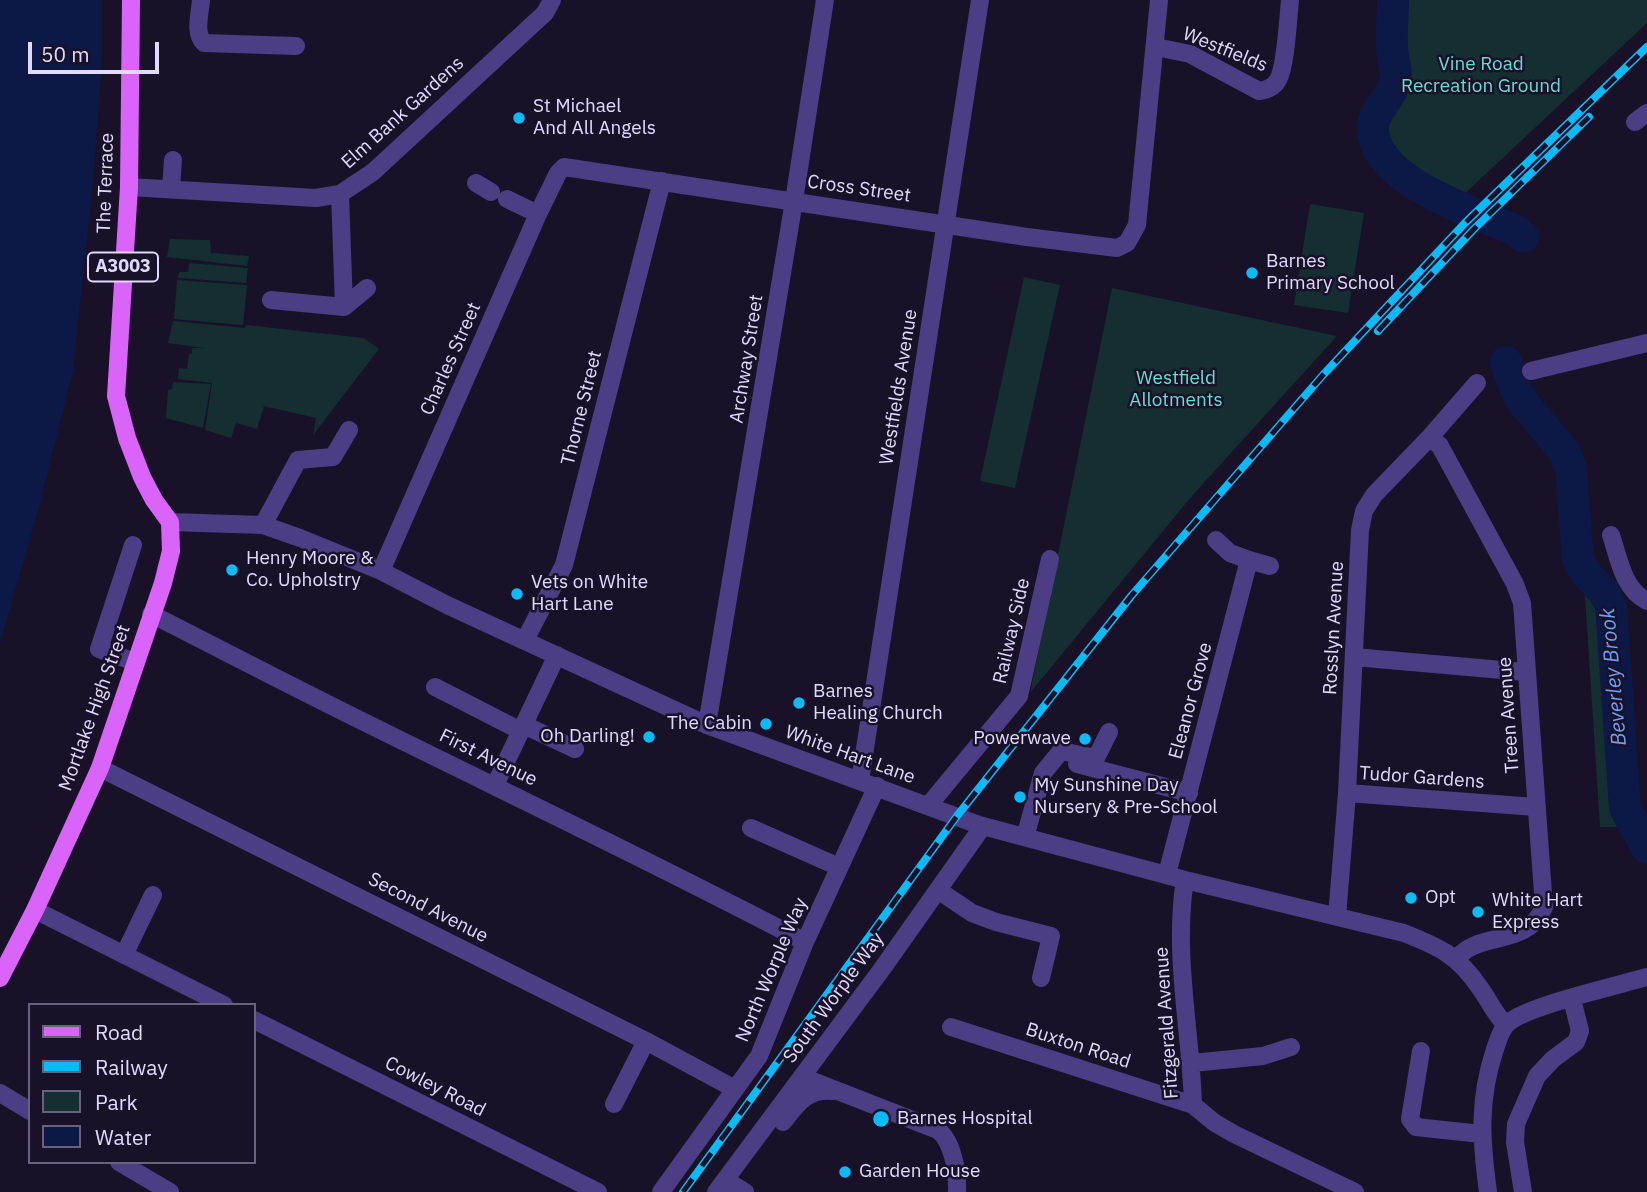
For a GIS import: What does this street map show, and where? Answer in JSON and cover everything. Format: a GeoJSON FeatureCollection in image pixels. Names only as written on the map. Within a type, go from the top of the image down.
{"type":"FeatureCollection","features":[{"type":"Feature","properties":{"kind":"main road","name":"The Terrace"},"geometry":{"type":"LineString","coordinates":[[131,0],[129,187],[116,396],[127,438],[142,477],[170,522]]}},
{"type":"Feature","properties":{"kind":"main road","name":"Mortlake High Street"},"geometry":{"type":"LineString","coordinates":[[0,978],[100,768],[163,583],[171,551],[170,522]]}},
{"type":"Feature","properties":{"kind":"street"},"geometry":{"type":"LineString","coordinates":[[201,0],[198,33],[204,43],[296,46]]}},
{"type":"Feature","properties":{"kind":"street","name":"Elm Bank Gardens"},"geometry":{"type":"LineString","coordinates":[[129,187],[316,198],[340,194],[383,163],[545,13],[552,0]]}},
{"type":"Feature","properties":{"kind":"street","name":"Archway Street"},"geometry":{"type":"LineString","coordinates":[[707,725],[825,0]]}},
{"type":"Feature","properties":{"kind":"street","name":"Westfields Avenue"},"geometry":{"type":"LineString","coordinates":[[868,783],[980,0]]}},
{"type":"Feature","properties":{"kind":"street"},"geometry":{"type":"LineString","coordinates":[[1156,47],[1159,0]]}},
{"type":"Feature","properties":{"kind":"street","name":"Westfields"},"geometry":{"type":"LineString","coordinates":[[1156,47],[1190,54],[1259,91],[1267,90],[1274,86],[1281,72],[1290,0]]}},
{"type":"Feature","properties":{"kind":"street","name":"Cross Street"},"geometry":{"type":"LineString","coordinates":[[565,167],[1027,237],[1117,248],[1127,243],[1137,225],[1156,47]]}},
{"type":"Feature","properties":{"kind":"street"},"geometry":{"type":"LineString","coordinates":[[171,189],[173,160]]}},
{"type":"Feature","properties":{"kind":"street","name":"Charles Street"},"geometry":{"type":"LineString","coordinates":[[381,572],[538,214],[558,173],[565,167]]}},
{"type":"Feature","properties":{"kind":"street","name":"Thorne Street"},"geometry":{"type":"LineString","coordinates":[[525,640],[564,565],[662,181]]}},
{"type":"Feature","properties":{"kind":"street"},"geometry":{"type":"LineString","coordinates":[[491,191],[538,214]]}},
{"type":"Feature","properties":{"kind":"street"},"geometry":{"type":"LineString","coordinates":[[340,194],[344,307]]}},
{"type":"Feature","properties":{"kind":"street"},"geometry":{"type":"LineString","coordinates":[[271,300],[344,307],[367,288]]}},
{"type":"Feature","properties":{"kind":"street"},"geometry":{"type":"LineString","coordinates":[[1531,371],[1647,343]]}},
{"type":"Feature","properties":{"kind":"street","name":"Rosslyn Avenue"},"geometry":{"type":"LineString","coordinates":[[1337,917],[1347,793],[1360,530],[1364,511],[1374,495],[1477,383]]}},
{"type":"Feature","properties":{"kind":"street"},"geometry":{"type":"LineString","coordinates":[[263,525],[298,460],[333,457],[349,430]]}},
{"type":"Feature","properties":{"kind":"street","name":"Treen Avenue"},"geometry":{"type":"LineString","coordinates":[[1430,437],[1440,446],[1515,584],[1522,603],[1544,907],[1541,916],[1527,929],[1469,947],[1457,958]]}},
{"type":"Feature","properties":{"kind":"street","name":"White Hart Lane"},"geometry":{"type":"LineString","coordinates":[[170,522],[263,525],[300,538],[381,572],[707,725],[983,825],[1185,880],[1405,933],[1437,946],[1457,958],[1478,984],[1499,1019],[1506,1024]]}},
{"type":"Feature","properties":{"kind":"street"},"geometry":{"type":"LineString","coordinates":[[1611,535],[1625,577],[1641,598]]}},
{"type":"Feature","properties":{"kind":"street"},"geometry":{"type":"LineString","coordinates":[[1216,540],[1230,553],[1270,566]]}},
{"type":"Feature","properties":{"kind":"street"},"geometry":{"type":"LineString","coordinates":[[133,545],[99,649],[135,662]]}},
{"type":"Feature","properties":{"kind":"street","name":"Railway Side"},"geometry":{"type":"LineString","coordinates":[[928,806],[1019,696],[1050,559]]}},
{"type":"Feature","properties":{"kind":"street","name":"Eleanor Grove"},"geometry":{"type":"LineString","coordinates":[[1167,874],[1249,560]]}},
{"type":"Feature","properties":{"kind":"street","name":"First Avenue"},"geometry":{"type":"LineString","coordinates":[[151,614],[364,723],[713,893],[805,942]]}},
{"type":"Feature","properties":{"kind":"street"},"geometry":{"type":"LineString","coordinates":[[495,785],[557,655]]}},
{"type":"Feature","properties":{"kind":"street"},"geometry":{"type":"LineString","coordinates":[[1353,657],[1525,672]]}},
{"type":"Feature","properties":{"kind":"street"},"geometry":{"type":"LineString","coordinates":[[435,687],[575,750]]}},
{"type":"Feature","properties":{"kind":"street"},"geometry":{"type":"LineString","coordinates":[[1025,836],[1043,773],[1061,751],[1096,758],[1109,732]]}},
{"type":"Feature","properties":{"kind":"street"},"geometry":{"type":"LineString","coordinates":[[1068,762],[1189,793]]}},
{"type":"Feature","properties":{"kind":"street","name":"Second Avenue"},"geometry":{"type":"LineString","coordinates":[[100,768],[646,1041],[735,1089]]}},
{"type":"Feature","properties":{"kind":"street","name":"North Worple Way"},"geometry":{"type":"LineString","coordinates":[[661,1192],[759,1056],[839,867],[868,783]]}},
{"type":"Feature","properties":{"kind":"street","name":"Tudor Gardens"},"geometry":{"type":"LineString","coordinates":[[1347,793],[1536,807]]}},
{"type":"Feature","properties":{"kind":"street","name":"South Worple Way"},"geometry":{"type":"LineString","coordinates":[[730,1188],[802,1077],[983,825]]}},
{"type":"Feature","properties":{"kind":"street"},"geometry":{"type":"LineString","coordinates":[[751,828],[839,867]]}},
{"type":"Feature","properties":{"kind":"street","name":"Fitzgerald Avenue"},"geometry":{"type":"LineString","coordinates":[[1185,880],[1181,920],[1193,1105],[1234,1134],[1356,1192]]}},
{"type":"Feature","properties":{"kind":"street"},"geometry":{"type":"LineString","coordinates":[[938,890],[972,912],[996,922],[1051,936],[1041,978]]}},
{"type":"Feature","properties":{"kind":"street"},"geometry":{"type":"LineString","coordinates":[[124,955],[153,895]]}},
{"type":"Feature","properties":{"kind":"street"},"geometry":{"type":"LineString","coordinates":[[34,910],[220,1003]]}},
{"type":"Feature","properties":{"kind":"street"},"geometry":{"type":"LineString","coordinates":[[1488,1192],[1481,1134],[1483,1097],[1489,1067],[1506,1024],[1524,1012],[1647,977]]}},
{"type":"Feature","properties":{"kind":"street"},"geometry":{"type":"LineString","coordinates":[[1523,1192],[1516,1124],[1537,1076],[1553,1059],[1576,1042],[1580,1031],[1572,999]]}},
{"type":"Feature","properties":{"kind":"street","name":"Cowley Road"},"geometry":{"type":"LineString","coordinates":[[256,1021],[598,1192]]}},
{"type":"Feature","properties":{"kind":"street","name":"Buxton Road"},"geometry":{"type":"LineString","coordinates":[[951,1027],[1193,1105]]}},
{"type":"Feature","properties":{"kind":"street"},"geometry":{"type":"LineString","coordinates":[[614,1104],[646,1041]]}},
{"type":"Feature","properties":{"kind":"street"},"geometry":{"type":"LineString","coordinates":[[1192,1063],[1263,1056],[1290,1047]]}},
{"type":"Feature","properties":{"kind":"street"},"geometry":{"type":"LineString","coordinates":[[1421,1051],[1410,1119],[1416,1127],[1481,1134]]}},
{"type":"Feature","properties":{"kind":"street"},"geometry":{"type":"LineString","coordinates":[[802,1077],[938,1130],[944,1135],[957,1178],[957,1192]]}},
{"type":"Feature","properties":{"kind":"street"},"geometry":{"type":"LineString","coordinates":[[730,1188],[801,1099],[825,1090],[837,1092]]}},
{"type":"Feature","properties":{"kind":"street"},"geometry":{"type":"LineString","coordinates":[[0,1093],[28,1110]]}},
{"type":"Feature","properties":{"kind":"street"},"geometry":{"type":"LineString","coordinates":[[122,1164],[170,1192]]}},
{"type":"Feature","properties":{"kind":"green space","name":"Vine Road Recreation Ground"},"geometry":{"type":"Polygon","coordinates":[[[1402,0],[1647,0],[1647,23],[1459,199],[1409,171],[1397,161],[1383,137],[1385,119],[1405,86],[1401,38],[1402,0]]]}},
{"type":"Feature","properties":{"kind":"green space"},"geometry":{"type":"Polygon","coordinates":[[[1310,204],[1364,213],[1348,313],[1294,305],[1310,204]]]}},
{"type":"Feature","properties":{"kind":"green space"},"geometry":{"type":"Polygon","coordinates":[[[170,239],[210,240],[211,253],[249,256],[247,266],[167,257],[170,239]]]}},
{"type":"Feature","properties":{"kind":"green space"},"geometry":{"type":"Polygon","coordinates":[[[189,263],[248,268],[246,283],[178,278],[179,272],[188,272],[189,263]]]}},
{"type":"Feature","properties":{"kind":"green space"},"geometry":{"type":"Polygon","coordinates":[[[1024,277],[1060,285],[1015,488],[980,481],[1024,277]]]}},
{"type":"Feature","properties":{"kind":"green space"},"geometry":{"type":"Polygon","coordinates":[[[177,280],[247,285],[243,325],[174,319],[177,280]]]}},
{"type":"Feature","properties":{"kind":"green space","name":"Westfield Allotments"},"geometry":{"type":"Polygon","coordinates":[[[1112,288],[1337,336],[1191,497],[1030,693],[1112,288]]]}},
{"type":"Feature","properties":{"kind":"green space"},"geometry":{"type":"Polygon","coordinates":[[[173,321],[245,328],[246,325],[364,338],[379,349],[313,435],[316,418],[264,406],[257,429],[236,423],[231,438],[205,430],[212,383],[178,379],[179,368],[187,369],[192,348],[204,348],[168,343],[173,321]]]}},
{"type":"Feature","properties":{"kind":"green space"},"geometry":{"type":"Polygon","coordinates":[[[173,382],[211,384],[203,428],[166,418],[168,390],[172,389],[173,382]]]}},
{"type":"Feature","properties":{"kind":"green space"},"geometry":{"type":"Polygon","coordinates":[[[1584,581],[1608,608],[1622,827],[1600,827],[1584,581]]]}},
{"type":"Feature","properties":{"kind":"water"},"geometry":{"type":"Polygon","coordinates":[[[0,0],[102,0],[102,61],[94,172],[73,370],[36,518],[0,643],[0,0]]]}},
{"type":"Feature","properties":{"kind":"waterway","name":"Beverley Brook"},"geometry":{"type":"LineString","coordinates":[[1393,0],[1395,80],[1374,121],[1377,146],[1389,164],[1407,179],[1453,204],[1517,231],[1523,237]]}},
{"type":"Feature","properties":{"kind":"waterway"},"geometry":{"type":"LineString","coordinates":[[1363,138],[1375,144]]}},
{"type":"Feature","properties":{"kind":"waterway","name":"Beverley Brook"},"geometry":{"type":"LineString","coordinates":[[1506,362],[1516,391],[1525,405],[1564,451],[1571,468],[1578,560],[1611,605],[1625,808],[1647,848]]}},
{"type":"Feature","properties":{"kind":"railway"},"geometry":{"type":"LineString","coordinates":[[683,1192],[957,816],[1132,595],[1323,375],[1465,223],[1647,47]]}},
{"type":"Feature","properties":{"kind":"railway"},"geometry":{"type":"LineString","coordinates":[[1378,331],[1474,229],[1589,117]]}},
{"type":"Feature","properties":{"kind":"place","name":"St Michael And All Angels"},"geometry":{"type":"Point","coordinates":[519,118]}},
{"type":"Feature","properties":{"kind":"place","name":"Barnes Primary School"},"geometry":{"type":"Point","coordinates":[1252,273]}},
{"type":"Feature","properties":{"kind":"place","name":"Henry Moore & Co. Upholstry"},"geometry":{"type":"Point","coordinates":[232,570]}},
{"type":"Feature","properties":{"kind":"place","name":"Vets on White Hart Lane"},"geometry":{"type":"Point","coordinates":[517,594]}},
{"type":"Feature","properties":{"kind":"place","name":"Barnes Healing Church"},"geometry":{"type":"Point","coordinates":[799,703]}},
{"type":"Feature","properties":{"kind":"place","name":"The Cabin"},"geometry":{"type":"Point","coordinates":[766,724]}},
{"type":"Feature","properties":{"kind":"place","name":"Oh Darling!"},"geometry":{"type":"Point","coordinates":[649,737]}},
{"type":"Feature","properties":{"kind":"place","name":"Powerwave"},"geometry":{"type":"Point","coordinates":[1085,739]}},
{"type":"Feature","properties":{"kind":"place","name":"My Sunshine Day Nursery & Pre-School"},"geometry":{"type":"Point","coordinates":[1020,797]}},
{"type":"Feature","properties":{"kind":"place","name":"Opt"},"geometry":{"type":"Point","coordinates":[1411,898]}},
{"type":"Feature","properties":{"kind":"place","name":"White Hart Express"},"geometry":{"type":"Point","coordinates":[1478,912]}},
{"type":"Feature","properties":{"kind":"place","name":"Barnes Hospital"},"geometry":{"type":"Point","coordinates":[881,1119]}},
{"type":"Feature","properties":{"kind":"place","name":"Garden House"},"geometry":{"type":"Point","coordinates":[845,1172]}}]}
